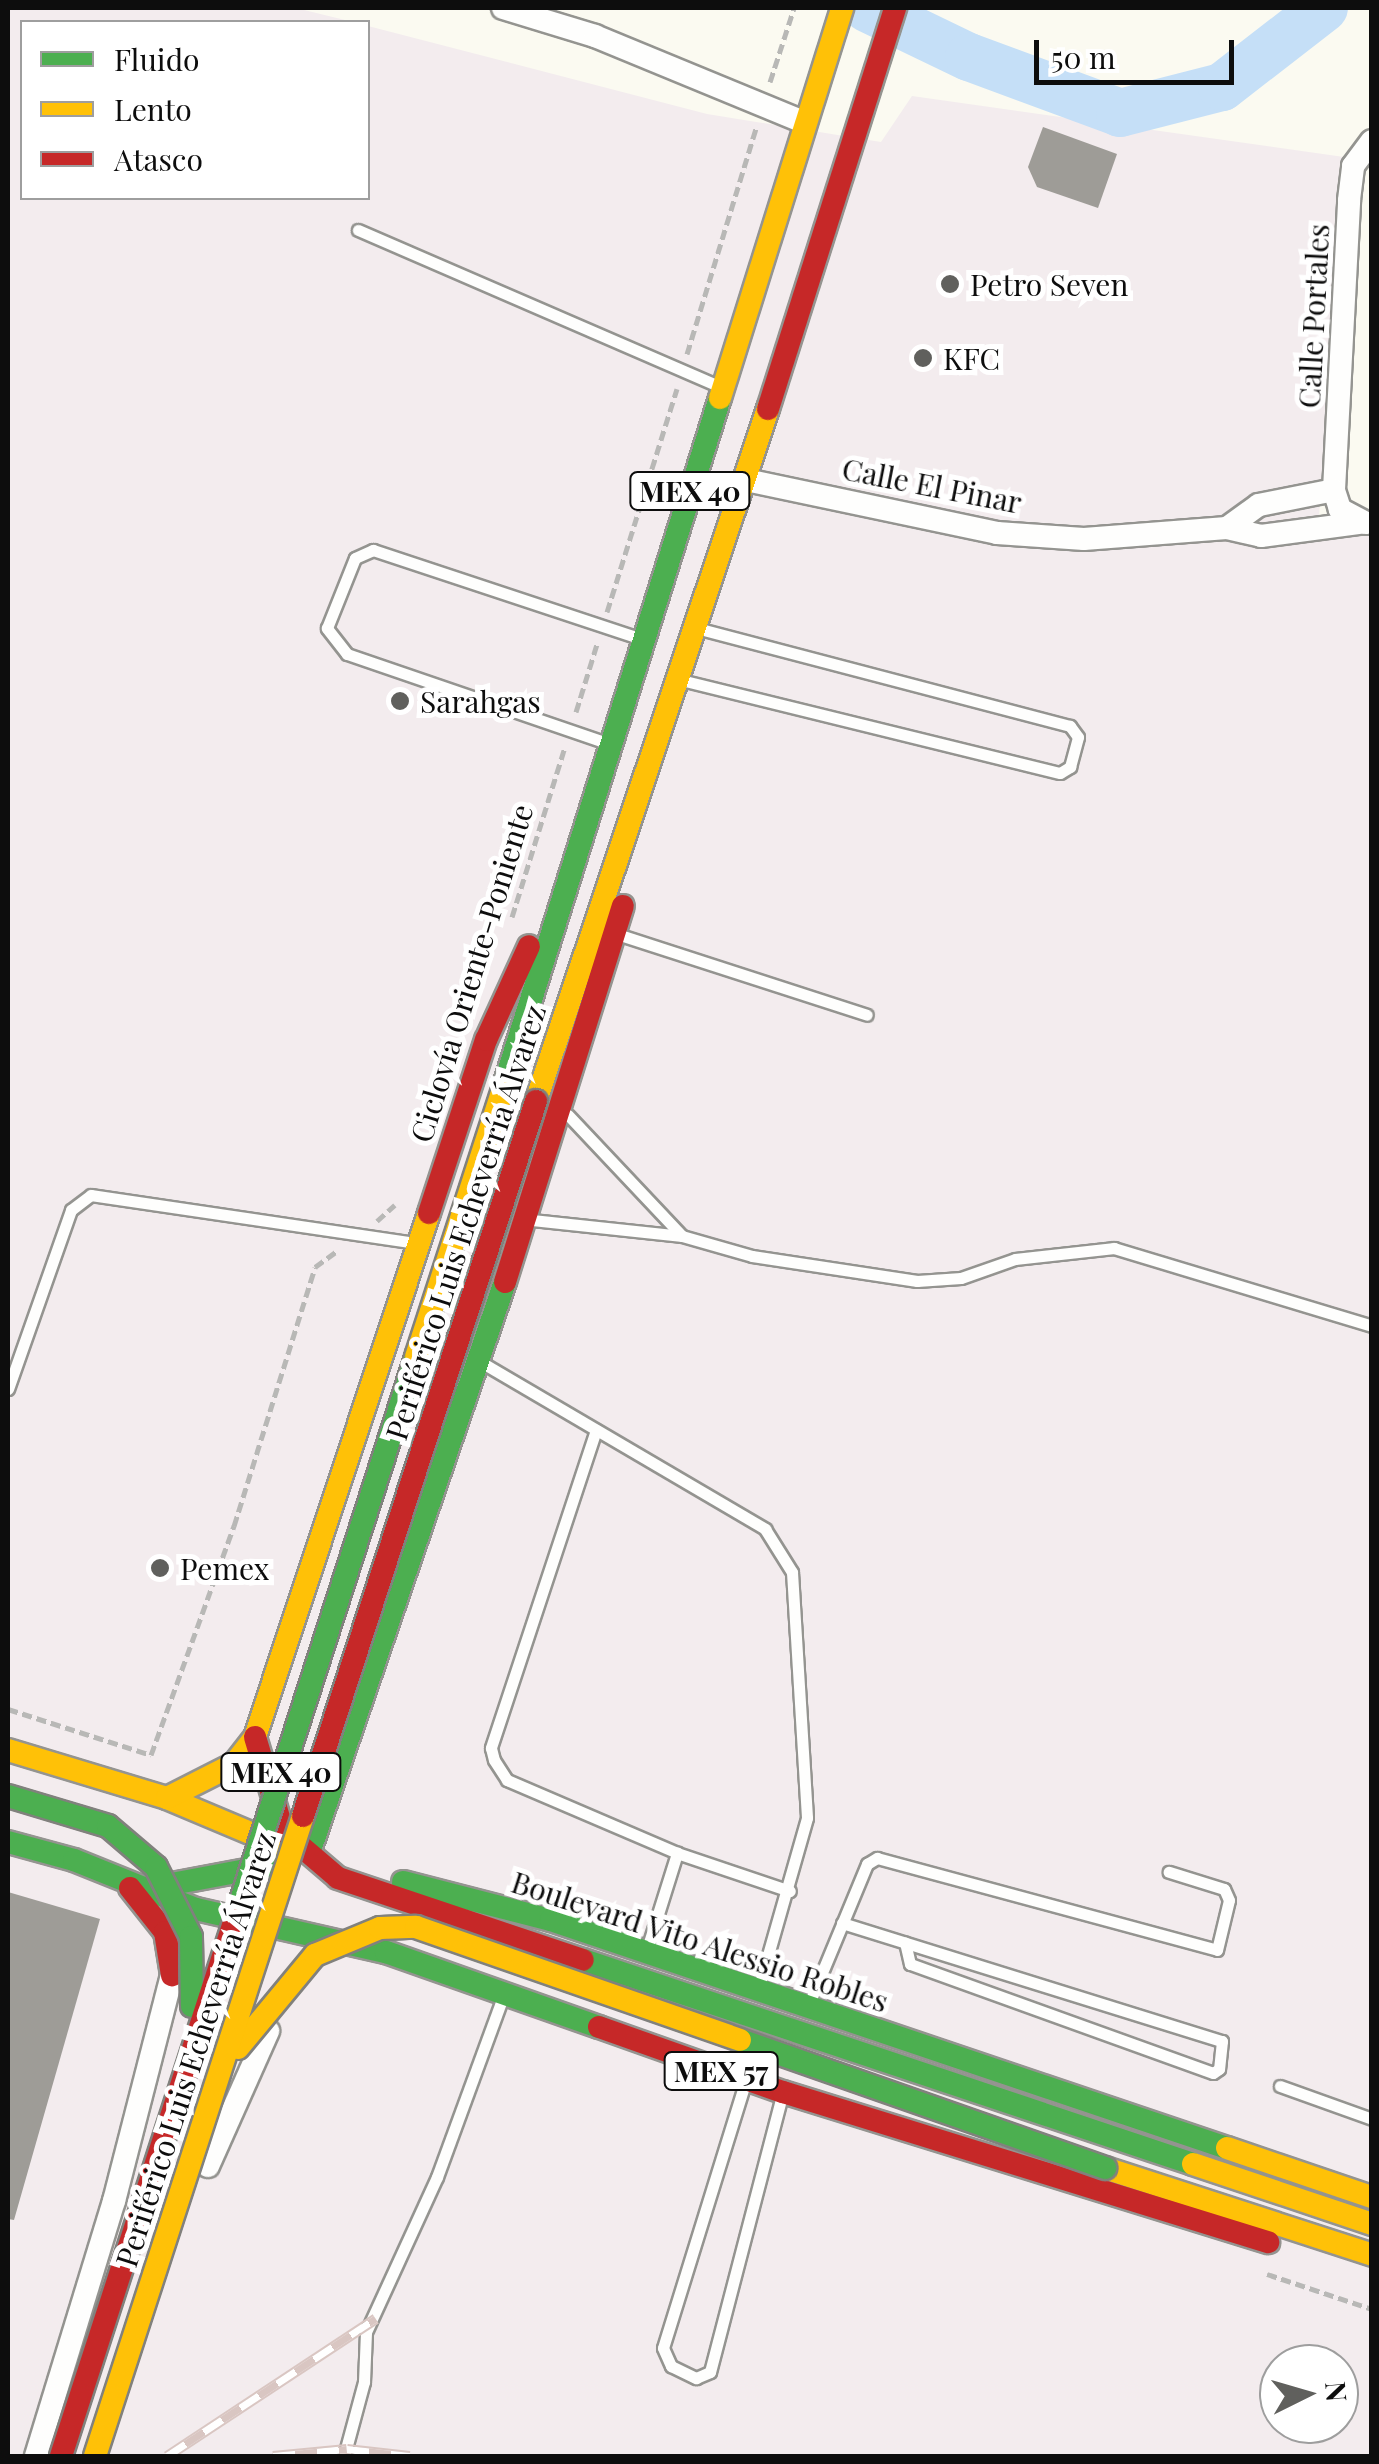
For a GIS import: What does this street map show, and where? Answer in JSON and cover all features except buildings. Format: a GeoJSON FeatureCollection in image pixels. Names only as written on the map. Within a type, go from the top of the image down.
{"type":"FeatureCollection","features":[{"type":"Feature","properties":{"kind":"main road","name":"Periférico Luis Echeverría Álvarez"},"geometry":{"type":"LineString","coordinates":[[61,2456],[504,1089],[842,8]]}},
{"type":"Feature","properties":{"kind":"main road","name":"Periférico Luis Echeverría Álvarez"},"geometry":{"type":"LineString","coordinates":[[95,2456],[214,2080],[622,837],[746,480],[867,86],[895,8]]}},
{"type":"Feature","properties":{"kind":"main road"},"geometry":{"type":"LineString","coordinates":[[196,1909],[307,1857],[350,1748],[619,934],[622,837]]}},
{"type":"Feature","properties":{"kind":"main road"},"geometry":{"type":"LineString","coordinates":[[167,1798],[234,1764],[255,1737],[511,975],[558,913]]}},
{"type":"Feature","properties":{"kind":"main road"},"geometry":{"type":"LineString","coordinates":[[255,1737],[289,1763],[311,1766],[350,1748]]}},
{"type":"Feature","properties":{"kind":"main road"},"geometry":{"type":"LineString","coordinates":[[255,1737],[269,1801],[283,1831],[307,1857],[368,1890],[469,1918],[1372,2224]]}},
{"type":"Feature","properties":{"kind":"main road","name":"Boulevard Vito Alessio Robles"},"geometry":{"type":"LineString","coordinates":[[8,1750],[167,1798],[307,1857],[551,1920],[1371,2197]]}},
{"type":"Feature","properties":{"kind":"main road"},"geometry":{"type":"LineString","coordinates":[[8,1842],[74,1860],[102,1818],[97,1777]]}},
{"type":"Feature","properties":{"kind":"main road"},"geometry":{"type":"LineString","coordinates":[[8,1796],[108,1826],[156,1867],[178,1900],[194,1972],[184,2067]]}},
{"type":"Feature","properties":{"kind":"main road"},"geometry":{"type":"LineString","coordinates":[[145,1889],[307,1857]]}},
{"type":"Feature","properties":{"kind":"main road","name":"MEX 57"},"geometry":{"type":"LineString","coordinates":[[74,1860],[196,1909],[386,1952],[783,2092],[1372,2276]]}},
{"type":"Feature","properties":{"kind":"main road"},"geometry":{"type":"LineString","coordinates":[[118,1878],[158,1919],[172,1974]]}},
{"type":"Feature","properties":{"kind":"main road"},"geometry":{"type":"LineString","coordinates":[[214,2080],[315,1955],[380,1928],[416,1927],[1105,2168],[1372,2255]]}},
{"type":"Feature","properties":{"kind":"street"},"geometry":{"type":"LineString","coordinates":[[503,8],[764,103],[804,122]]}},
{"type":"Feature","properties":{"kind":"street","name":"Calle Portales"},"geometry":{"type":"LineString","coordinates":[[1334,490],[1348,200],[1367,145]]}},
{"type":"Feature","properties":{"kind":"street","name":"Calle El Pinar"},"geometry":{"type":"LineString","coordinates":[[746,480],[998,533],[1084,538],[1227,528],[1260,536],[1366,523]]}},
{"type":"Feature","properties":{"kind":"street","name":"Calle El Pinar"},"geometry":{"type":"LineString","coordinates":[[1227,528],[1259,505],[1334,490],[1340,509],[1366,523]]}},
{"type":"Feature","properties":{"kind":"street","name":"Periférico Luis Echeverría Álvarez"},"geometry":{"type":"LineString","coordinates":[[36,2456],[114,2201],[172,1974],[196,1909]]}},
{"type":"Feature","properties":{"kind":"street"},"geometry":{"type":"LineString","coordinates":[[172,1974],[197,1958],[227,1952],[264,1968],[282,2001]]}},
{"type":"Feature","properties":{"kind":"street"},"geometry":{"type":"LineString","coordinates":[[113,2456],[204,2175],[282,2001],[335,1959],[386,1952]]}},
{"type":"Feature","properties":{"kind":"lane"},"geometry":{"type":"LineString","coordinates":[[358,230],[722,388]]}},
{"type":"Feature","properties":{"kind":"lane"},"geometry":{"type":"LineString","coordinates":[[611,744],[347,654],[327,628],[354,558],[374,550],[643,639]]}},
{"type":"Feature","properties":{"kind":"lane"},"geometry":{"type":"LineString","coordinates":[[676,679],[1060,773],[1070,767],[1078,737],[1070,726],[694,627]]}},
{"type":"Feature","properties":{"kind":"lane"},"geometry":{"type":"LineString","coordinates":[[619,934],[867,1015]]}},
{"type":"Feature","properties":{"kind":"lane"},"geometry":{"type":"LineString","coordinates":[[562,1109],[682,1236]]}},
{"type":"Feature","properties":{"kind":"lane"},"geometry":{"type":"LineString","coordinates":[[8,1389],[71,1210],[90,1195],[365,1232],[420,1244]]}},
{"type":"Feature","properties":{"kind":"lane"},"geometry":{"type":"LineString","coordinates":[[526,1219],[682,1236],[752,1256],[918,1281],[961,1278],[1015,1258],[1114,1248],[1372,1326]]}},
{"type":"Feature","properties":{"kind":"lane"},"geometry":{"type":"LineString","coordinates":[[479,1361],[765,1529],[792,1572],[807,1790],[790,1892],[758,1990]]}},
{"type":"Feature","properties":{"kind":"lane"},"geometry":{"type":"LineString","coordinates":[[596,1430],[491,1748],[507,1780],[677,1853],[790,1892]]}},
{"type":"Feature","properties":{"kind":"lane"},"geometry":{"type":"LineString","coordinates":[[646,1952],[677,1853]]}},
{"type":"Feature","properties":{"kind":"lane"},"geometry":{"type":"LineString","coordinates":[[808,2007],[866,1864],[884,1857],[1216,1950],[1229,1900],[1224,1889],[1169,1872]]}},
{"type":"Feature","properties":{"kind":"lane"},"geometry":{"type":"LineString","coordinates":[[842,1923],[1222,2042],[1219,2070],[1213,2073],[910,1964],[904,1943]]}},
{"type":"Feature","properties":{"kind":"lane"},"geometry":{"type":"LineString","coordinates":[[344,2456],[364,2382],[366,2332],[437,2177],[504,1995]]}},
{"type":"Feature","properties":{"kind":"lane"},"geometry":{"type":"LineString","coordinates":[[746,2079],[663,2348],[671,2366],[696,2378],[710,2372],[783,2092]]}},
{"type":"Feature","properties":{"kind":"lane"},"geometry":{"type":"LineString","coordinates":[[1280,2086],[1372,2119]]}},
{"type":"Feature","properties":{"kind":"path","name":"Ciclovía Oriente-Poniente"},"geometry":{"type":"LineString","coordinates":[[507,932],[794,8]]}},
{"type":"Feature","properties":{"kind":"path"},"geometry":{"type":"LineString","coordinates":[[8,1709],[151,1754],[234,1526],[315,1266],[365,1232],[406,1195]]}},
{"type":"Feature","properties":{"kind":"shaded area"},"geometry":{"type":"Polygon","coordinates":[[[8,8],[296,8],[345,20],[20,20],[20,200],[370,200],[370,27],[707,114],[881,142],[912,96],[1344,157],[1319,516],[1372,517],[1371,2456],[8,2456],[8,8]]]}},
{"type":"Feature","properties":{"kind":"waterway"},"geometry":{"type":"LineString","coordinates":[[867,8],[969,57],[1120,113],[1222,87],[1324,8]]}},
{"type":"Feature","properties":{"kind":"railway"},"geometry":{"type":"LineString","coordinates":[[167,2456],[376,2318]]}},
{"type":"Feature","properties":{"kind":"railway"},"geometry":{"type":"LineString","coordinates":[[273,2456],[347,2449],[410,2456]]}},
{"type":"Feature","properties":{"kind":"traffic: fast"},"geometry":{"type":"LineString","coordinates":[[503,1089],[720,398]]}},
{"type":"Feature","properties":{"kind":"traffic: fast"},"geometry":{"type":"LineString","coordinates":[[311,1847],[505,1282]]}},
{"type":"Feature","properties":{"kind":"traffic: fast"},"geometry":{"type":"LineString","coordinates":[[238,1910],[416,1357]]}},
{"type":"Feature","properties":{"kind":"traffic: fast"},"geometry":{"type":"LineString","coordinates":[[8,1796],[108,1826],[156,1867],[191,1937],[192,2006]]}},
{"type":"Feature","properties":{"kind":"traffic: fast"},"geometry":{"type":"LineString","coordinates":[[8,1842],[74,1860],[196,1909],[386,1952],[599,2027]]}},
{"type":"Feature","properties":{"kind":"traffic: fast"},"geometry":{"type":"LineString","coordinates":[[145,1889],[278,1864]]}},
{"type":"Feature","properties":{"kind":"traffic: fast"},"geometry":{"type":"LineString","coordinates":[[403,1882],[551,1920],[1227,2148]]}},
{"type":"Feature","properties":{"kind":"traffic: fast"},"geometry":{"type":"LineString","coordinates":[[583,1960],[1193,2164]]}},
{"type":"Feature","properties":{"kind":"traffic: fast"},"geometry":{"type":"LineString","coordinates":[[740,2040],[1105,2168]]}},
{"type":"Feature","properties":{"kind":"traffic: slow"},"geometry":{"type":"LineString","coordinates":[[720,398],[842,8]]}},
{"type":"Feature","properties":{"kind":"traffic: slow"},"geometry":{"type":"LineString","coordinates":[[536,1101],[768,409]]}},
{"type":"Feature","properties":{"kind":"traffic: slow"},"geometry":{"type":"LineString","coordinates":[[416,1357],[503,1089]]}},
{"type":"Feature","properties":{"kind":"traffic: slow"},"geometry":{"type":"LineString","coordinates":[[167,1798],[234,1764],[255,1737],[429,1213]]}},
{"type":"Feature","properties":{"kind":"traffic: slow"},"geometry":{"type":"LineString","coordinates":[[8,1750],[167,1798],[286,1848]]}},
{"type":"Feature","properties":{"kind":"traffic: slow"},"geometry":{"type":"LineString","coordinates":[[95,2456],[303,1816]]}},
{"type":"Feature","properties":{"kind":"traffic: slow"},"geometry":{"type":"LineString","coordinates":[[238,2048],[315,1955],[380,1928],[416,1927],[740,2040]]}},
{"type":"Feature","properties":{"kind":"traffic: slow"},"geometry":{"type":"LineString","coordinates":[[1227,2148],[1372,2197]]}},
{"type":"Feature","properties":{"kind":"traffic: slow"},"geometry":{"type":"LineString","coordinates":[[1193,2164],[1372,2224]]}},
{"type":"Feature","properties":{"kind":"traffic: slow"},"geometry":{"type":"LineString","coordinates":[[1105,2168],[1372,2255]]}},
{"type":"Feature","properties":{"kind":"traffic: jam"},"geometry":{"type":"LineString","coordinates":[[768,409],[895,8]]}},
{"type":"Feature","properties":{"kind":"traffic: jam"},"geometry":{"type":"LineString","coordinates":[[505,1282],[623,906]]}},
{"type":"Feature","properties":{"kind":"traffic: jam"},"geometry":{"type":"LineString","coordinates":[[429,1213],[486,1040],[529,946]]}},
{"type":"Feature","properties":{"kind":"traffic: jam"},"geometry":{"type":"LineString","coordinates":[[303,1816],[536,1101]]}},
{"type":"Feature","properties":{"kind":"traffic: jam"},"geometry":{"type":"LineString","coordinates":[[255,1737],[283,1831],[338,1878],[583,1960]]}},
{"type":"Feature","properties":{"kind":"traffic: jam"},"geometry":{"type":"LineString","coordinates":[[130,1888],[165,1932],[172,1975]]}},
{"type":"Feature","properties":{"kind":"traffic: jam"},"geometry":{"type":"LineString","coordinates":[[61,2456],[238,1910]]}},
{"type":"Feature","properties":{"kind":"traffic: jam"},"geometry":{"type":"LineString","coordinates":[[599,2027],[783,2092],[1268,2242]]}},
{"type":"Feature","properties":{"kind":"place","name":"Petro Seven"},"geometry":{"type":"Point","coordinates":[950,284]}},
{"type":"Feature","properties":{"kind":"place","name":"KFC"},"geometry":{"type":"Point","coordinates":[923,358]}},
{"type":"Feature","properties":{"kind":"place","name":"Sarahgas"},"geometry":{"type":"Point","coordinates":[400,701]}},
{"type":"Feature","properties":{"kind":"place","name":"Pemex"},"geometry":{"type":"Point","coordinates":[160,1568]}}]}
